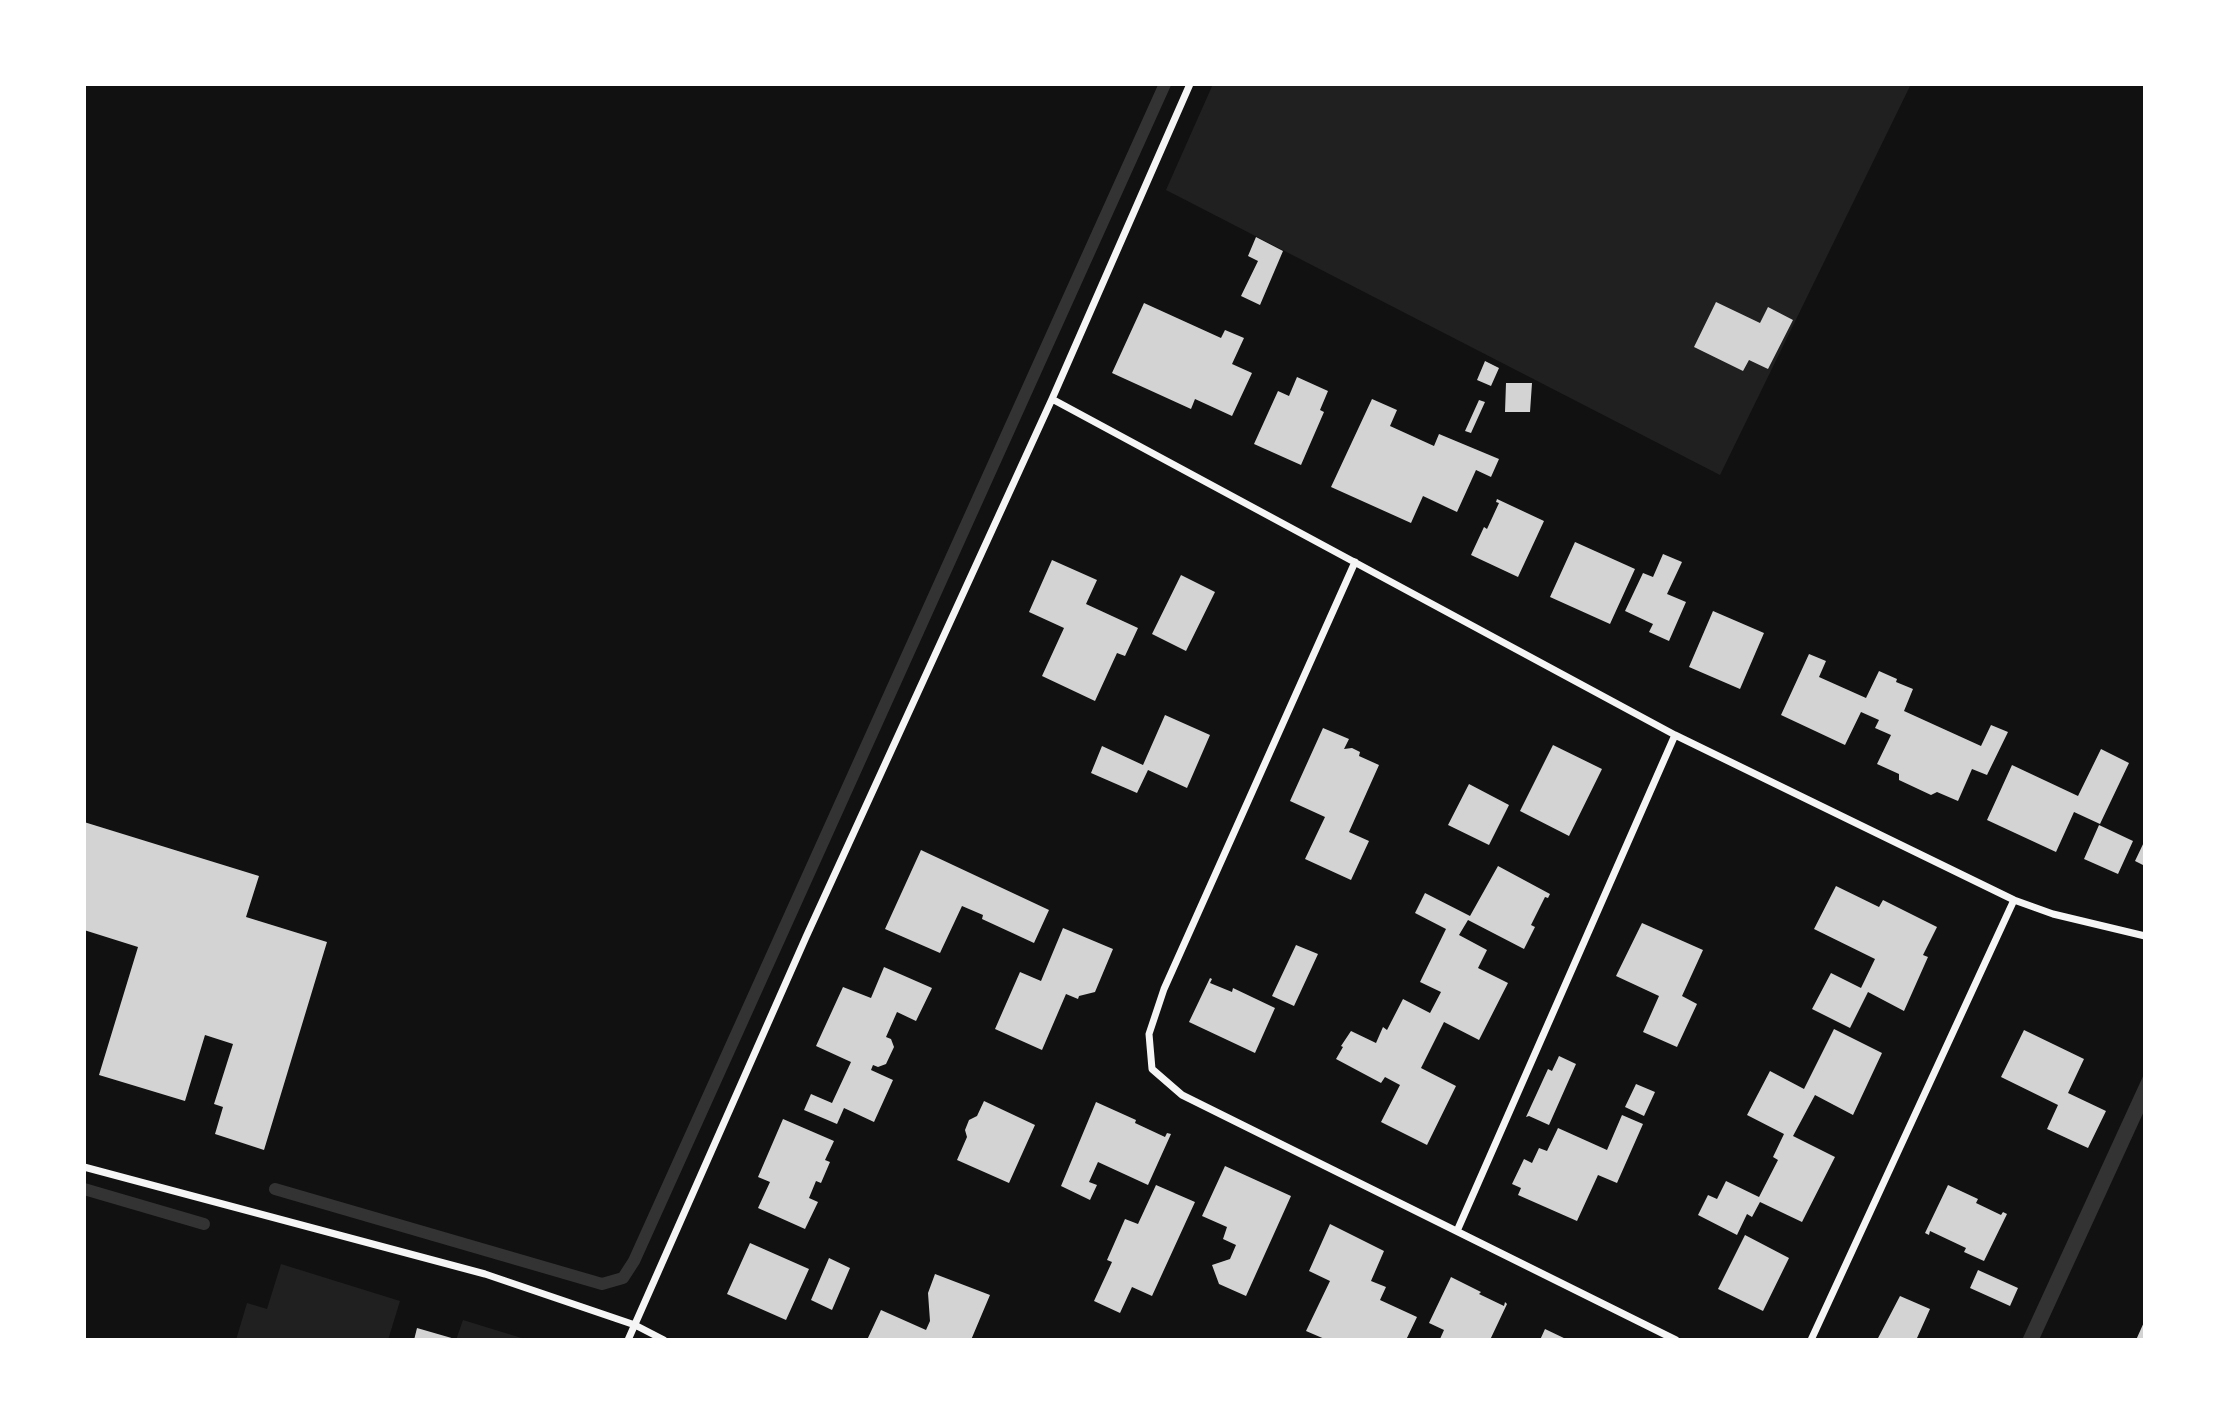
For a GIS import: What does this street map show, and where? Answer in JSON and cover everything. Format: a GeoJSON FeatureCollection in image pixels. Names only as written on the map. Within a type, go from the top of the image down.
{"type":"FeatureCollection","features":[{"type":"Feature","properties":{"kind":"street"},"geometry":{"type":"LineString","coordinates":[[628,1340],[806,937],[1052,399],[1190,84]]}},
{"type":"Feature","properties":{"kind":"street"},"geometry":{"type":"LineString","coordinates":[[1052,399],[1675,735],[2014,900],[2053,914],[2145,936]]}},
{"type":"Feature","properties":{"kind":"street"},"geometry":{"type":"LineString","coordinates":[[1354,562],[1164,989],[1149,1034],[1152,1069],[1182,1095],[1676,1340]]}},
{"type":"Feature","properties":{"kind":"street"},"geometry":{"type":"LineString","coordinates":[[1457,1231],[1675,735]]}},
{"type":"Feature","properties":{"kind":"street"},"geometry":{"type":"LineString","coordinates":[[1811,1340],[2014,900]]}},
{"type":"Feature","properties":{"kind":"street"},"geometry":{"type":"LineString","coordinates":[[84,1167],[485,1274],[635,1325],[664,1340]]}},
{"type":"Feature","properties":{"kind":"shaded area"},"geometry":{"type":"Polygon","coordinates":[[[1213,84],[1911,84],[1720,475],[1166,190],[1213,84]]]}},
{"type":"Feature","properties":{"kind":"shaded area"},"geometry":{"type":"Polygon","coordinates":[[[2145,1072],[2145,1109],[2039,1340],[2022,1340],[2145,1072]]]}},
{"type":"Feature","properties":{"kind":"shaded area"},"geometry":{"type":"Polygon","coordinates":[[[281,1264],[400,1301],[388,1340],[236,1340],[247,1303],[267,1309],[281,1264]]]}},
{"type":"Feature","properties":{"kind":"shaded area"},"geometry":{"type":"Polygon","coordinates":[[[463,1320],[528,1340],[456,1340],[463,1320]]]}},
{"type":"Feature","properties":{"kind":"building"},"geometry":{"type":"Polygon","coordinates":[[[1256,237],[1283,251],[1260,305],[1241,296],[1258,261],[1248,256],[1256,237]]]}},
{"type":"Feature","properties":{"kind":"building"},"geometry":{"type":"Polygon","coordinates":[[[1716,302],[1760,323],[1768,307],[1793,320],[1768,369],[1749,360],[1743,371],[1694,347],[1716,302]]]}},
{"type":"Feature","properties":{"kind":"building"},"geometry":{"type":"Polygon","coordinates":[[[1144,303],[1221,338],[1225,330],[1244,338],[1232,364],[1252,373],[1232,416],[1195,399],[1191,409],[1112,373],[1144,303]]]}},
{"type":"Feature","properties":{"kind":"building"},"geometry":{"type":"Polygon","coordinates":[[[1485,361],[1499,368],[1491,386],[1477,380],[1485,361]]]}},
{"type":"Feature","properties":{"kind":"building"},"geometry":{"type":"Polygon","coordinates":[[[1297,377],[1328,391],[1320,410],[1324,412],[1301,465],[1254,444],[1278,391],[1289,396],[1297,377]]]}},
{"type":"Feature","properties":{"kind":"building"},"geometry":{"type":"Polygon","coordinates":[[[1506,383],[1532,383],[1530,412],[1505,412],[1506,383]]]}},
{"type":"Feature","properties":{"kind":"building"},"geometry":{"type":"Polygon","coordinates":[[[1372,399],[1397,410],[1390,426],[1434,446],[1439,434],[1499,459],[1491,477],[1476,470],[1457,512],[1423,496],[1411,523],[1331,487],[1372,399]]]}},
{"type":"Feature","properties":{"kind":"building"},"geometry":{"type":"Polygon","coordinates":[[[1479,400],[1485,402],[1471,433],[1465,431],[1479,400]]]}},
{"type":"Feature","properties":{"kind":"building"},"geometry":{"type":"Polygon","coordinates":[[[1497,499],[1544,521],[1518,577],[1471,555],[1484,527],[1487,529],[1499,503],[1496,502],[1497,499]]]}},
{"type":"Feature","properties":{"kind":"building"},"geometry":{"type":"Polygon","coordinates":[[[1575,542],[1635,569],[1610,624],[1550,597],[1575,542]]]}},
{"type":"Feature","properties":{"kind":"building"},"geometry":{"type":"Polygon","coordinates":[[[1663,554],[1682,562],[1667,594],[1686,602],[1669,641],[1649,632],[1653,624],[1625,611],[1643,573],[1653,577],[1663,554]]]}},
{"type":"Feature","properties":{"kind":"building"},"geometry":{"type":"Polygon","coordinates":[[[1052,560],[1097,580],[1086,604],[1138,628],[1125,656],[1117,653],[1095,701],[1042,676],[1064,628],[1029,612],[1052,560]]]}},
{"type":"Feature","properties":{"kind":"building"},"geometry":{"type":"Polygon","coordinates":[[[1181,575],[1215,592],[1186,651],[1152,634],[1181,575]]]}},
{"type":"Feature","properties":{"kind":"building"},"geometry":{"type":"Polygon","coordinates":[[[1713,611],[1764,633],[1740,689],[1689,667],[1713,611]]]}},
{"type":"Feature","properties":{"kind":"building"},"geometry":{"type":"Polygon","coordinates":[[[1809,654],[1826,661],[1819,677],[1866,698],[1879,671],[1897,679],[1896,682],[1913,689],[1904,711],[1981,746],[1991,725],[2008,732],[1987,775],[1972,769],[1958,801],[1937,792],[1931,795],[1899,780],[1899,774],[1877,764],[1891,735],[1875,728],[1879,720],[1861,712],[1845,745],[1781,715],[1809,654]]]}},
{"type":"Feature","properties":{"kind":"building"},"geometry":{"type":"Polygon","coordinates":[[[1165,715],[1210,735],[1187,788],[1148,770],[1137,793],[1091,773],[1102,746],[1143,765],[1165,715]]]}},
{"type":"Feature","properties":{"kind":"building"},"geometry":{"type":"Polygon","coordinates":[[[1323,728],[1349,739],[1344,749],[1352,748],[1360,752],[1359,756],[1379,765],[1349,832],[1369,841],[1351,880],[1305,859],[1325,817],[1290,801],[1323,728]]]}},
{"type":"Feature","properties":{"kind":"building"},"geometry":{"type":"Polygon","coordinates":[[[1553,745],[1602,769],[1569,836],[1520,811],[1553,745]]]}},
{"type":"Feature","properties":{"kind":"building"},"geometry":{"type":"Polygon","coordinates":[[[2101,749],[2129,763],[2100,824],[2074,812],[2056,852],[1987,820],[2012,765],[2078,796],[2101,749]]]}},
{"type":"Feature","properties":{"kind":"building"},"geometry":{"type":"Polygon","coordinates":[[[1469,784],[1509,805],[1489,845],[1448,825],[1469,784]]]}},
{"type":"Feature","properties":{"kind":"building"},"geometry":{"type":"Polygon","coordinates":[[[84,822],[259,876],[246,917],[327,942],[264,1150],[215,1134],[223,1107],[214,1104],[233,1044],[205,1035],[185,1101],[99,1075],[138,947],[84,930],[84,822]]]}},
{"type":"Feature","properties":{"kind":"building"},"geometry":{"type":"Polygon","coordinates":[[[2099,825],[2133,841],[2118,874],[2084,859],[2099,825]]]}},
{"type":"Feature","properties":{"kind":"building"},"geometry":{"type":"Polygon","coordinates":[[[2145,840],[2145,866],[2135,861],[2145,840]]]}},
{"type":"Feature","properties":{"kind":"building"},"geometry":{"type":"Polygon","coordinates":[[[921,850],[1049,910],[1034,943],[982,919],[983,915],[962,906],[940,953],[885,929],[921,850]]]}},
{"type":"Feature","properties":{"kind":"building"},"geometry":{"type":"Polygon","coordinates":[[[1498,866],[1550,894],[1548,898],[1545,897],[1531,925],[1535,927],[1524,949],[1468,920],[1459,935],[1487,950],[1478,968],[1508,983],[1479,1040],[1444,1022],[1421,1068],[1456,1086],[1427,1145],[1381,1122],[1400,1085],[1385,1077],[1381,1083],[1336,1059],[1351,1031],[1376,1043],[1383,1027],[1387,1030],[1403,999],[1430,1013],[1441,992],[1420,982],[1446,929],[1415,913],[1425,893],[1470,916],[1498,866]]]}},
{"type":"Feature","properties":{"kind":"building"},"geometry":{"type":"Polygon","coordinates":[[[1836,886],[1879,907],[1883,900],[1937,927],[1923,955],[1928,957],[1904,1011],[1868,992],[1850,1028],[1812,1009],[1831,973],[1861,988],[1875,959],[1814,929],[1836,886]]]}},
{"type":"Feature","properties":{"kind":"building"},"geometry":{"type":"Polygon","coordinates":[[[1642,923],[1703,950],[1682,996],[1697,1004],[1677,1047],[1643,1032],[1659,996],[1616,976],[1642,923]]]}},
{"type":"Feature","properties":{"kind":"building"},"geometry":{"type":"Polygon","coordinates":[[[1063,928],[1113,949],[1095,992],[1079,996],[1078,999],[1066,994],[1042,1050],[995,1029],[1020,972],[1041,981],[1063,928]]]}},
{"type":"Feature","properties":{"kind":"building"},"geometry":{"type":"Polygon","coordinates":[[[1296,945],[1318,954],[1294,1006],[1272,996],[1296,945]]]}},
{"type":"Feature","properties":{"kind":"building"},"geometry":{"type":"Polygon","coordinates":[[[884,967],[932,988],[916,1021],[897,1012],[886,1037],[891,1039],[894,1047],[886,1064],[878,1067],[873,1065],[871,1070],[893,1080],[874,1122],[844,1108],[837,1124],[804,1110],[811,1094],[832,1103],[851,1062],[816,1046],[843,987],[871,998],[884,967]]]}},
{"type":"Feature","properties":{"kind":"building"},"geometry":{"type":"Polygon","coordinates":[[[1210,978],[1210,983],[1232,992],[1233,988],[1275,1008],[1255,1053],[1189,1022],[1210,978]]]}},
{"type":"Feature","properties":{"kind":"building"},"geometry":{"type":"Polygon","coordinates":[[[1834,1029],[1882,1053],[1853,1115],[1815,1095],[1793,1136],[1835,1157],[1802,1222],[1760,1202],[1752,1217],[1747,1214],[1737,1235],[1698,1215],[1708,1195],[1717,1199],[1726,1181],[1759,1197],[1778,1160],[1773,1157],[1784,1134],[1747,1115],[1770,1071],[1804,1089],[1834,1029]]]}},
{"type":"Feature","properties":{"kind":"building"},"geometry":{"type":"Polygon","coordinates":[[[2024,1030],[2084,1059],[2068,1093],[2106,1111],[2088,1148],[2047,1129],[2058,1105],[2001,1077],[2024,1030]]]}},
{"type":"Feature","properties":{"kind":"building"},"geometry":{"type":"Polygon","coordinates":[[[1559,1056],[1576,1064],[1549,1125],[1526,1117],[1548,1069],[1552,1071],[1559,1056]]]}},
{"type":"Feature","properties":{"kind":"building"},"geometry":{"type":"Polygon","coordinates":[[[1636,1084],[1655,1092],[1644,1116],[1625,1107],[1636,1084]]]}},
{"type":"Feature","properties":{"kind":"building"},"geometry":{"type":"Polygon","coordinates":[[[984,1101],[1035,1125],[1009,1183],[957,1160],[967,1137],[965,1130],[969,1120],[977,1116],[984,1101]]]}},
{"type":"Feature","properties":{"kind":"building"},"geometry":{"type":"Polygon","coordinates":[[[1096,1102],[1165,1137],[1167,1133],[1171,1134],[1148,1185],[1098,1162],[1089,1182],[1097,1185],[1090,1200],[1061,1186],[1096,1102]]]}},
{"type":"Feature","properties":{"kind":"building"},"geometry":{"type":"Polygon","coordinates":[[[1622,1115],[1643,1124],[1617,1183],[1598,1175],[1577,1221],[1518,1195],[1521,1188],[1512,1184],[1524,1159],[1532,1163],[1539,1148],[1547,1151],[1558,1128],[1607,1150],[1622,1115]]]}},
{"type":"Feature","properties":{"kind":"building"},"geometry":{"type":"Polygon","coordinates":[[[783,1119],[834,1141],[825,1160],[830,1162],[821,1183],[816,1181],[809,1198],[818,1202],[805,1229],[758,1208],[770,1182],[758,1177],[783,1119]]]}},
{"type":"Feature","properties":{"kind":"building"},"geometry":{"type":"Polygon","coordinates":[[[1225,1166],[1291,1196],[1246,1296],[1219,1284],[1212,1265],[1230,1259],[1236,1245],[1223,1239],[1227,1227],[1202,1216],[1225,1166]]]}},
{"type":"Feature","properties":{"kind":"building"},"geometry":{"type":"Polygon","coordinates":[[[1156,1185],[1195,1202],[1152,1296],[1132,1287],[1120,1313],[1094,1301],[1112,1262],[1107,1260],[1125,1219],[1138,1224],[1156,1185]]]}},
{"type":"Feature","properties":{"kind":"building"},"geometry":{"type":"Polygon","coordinates":[[[1948,1185],[1978,1199],[1976,1203],[2001,1215],[2003,1212],[2007,1214],[1984,1261],[1964,1252],[1966,1248],[1930,1231],[1929,1235],[1925,1233],[1948,1185]]]}},
{"type":"Feature","properties":{"kind":"building"},"geometry":{"type":"Polygon","coordinates":[[[1330,1224],[1384,1251],[1371,1281],[1386,1287],[1380,1300],[1417,1317],[1406,1340],[1327,1340],[1306,1331],[1330,1281],[1309,1271],[1330,1224]]]}},
{"type":"Feature","properties":{"kind":"building"},"geometry":{"type":"Polygon","coordinates":[[[1745,1235],[1789,1258],[1763,1311],[1718,1289],[1745,1235]]]}},
{"type":"Feature","properties":{"kind":"building"},"geometry":{"type":"Polygon","coordinates":[[[750,1243],[809,1269],[786,1320],[727,1294],[750,1243]]]}},
{"type":"Feature","properties":{"kind":"building"},"geometry":{"type":"Polygon","coordinates":[[[829,1258],[850,1268],[832,1310],[811,1300],[829,1258]]]}},
{"type":"Feature","properties":{"kind":"building"},"geometry":{"type":"Polygon","coordinates":[[[1978,1270],[2018,1288],[2010,1306],[1970,1288],[1978,1270]]]}},
{"type":"Feature","properties":{"kind":"building"},"geometry":{"type":"Polygon","coordinates":[[[935,1274],[990,1295],[971,1340],[867,1340],[881,1310],[926,1330],[930,1321],[928,1293],[935,1274]]]}},
{"type":"Feature","properties":{"kind":"building"},"geometry":{"type":"Polygon","coordinates":[[[1451,1277],[1481,1292],[1479,1294],[1504,1306],[1505,1302],[1507,1304],[1490,1340],[1442,1340],[1440,1339],[1444,1330],[1429,1323],[1451,1277]]]}},
{"type":"Feature","properties":{"kind":"building"},"geometry":{"type":"Polygon","coordinates":[[[1900,1296],[1930,1309],[1917,1338],[1922,1340],[1877,1340],[1900,1296]]]}},
{"type":"Feature","properties":{"kind":"building"},"geometry":{"type":"Polygon","coordinates":[[[2145,1320],[2145,1340],[2136,1340],[2145,1320]]]}},
{"type":"Feature","properties":{"kind":"building"},"geometry":{"type":"Polygon","coordinates":[[[417,1328],[455,1339],[455,1340],[414,1340],[417,1328]]]}},
{"type":"Feature","properties":{"kind":"building"},"geometry":{"type":"Polygon","coordinates":[[[1545,1329],[1568,1340],[1540,1340],[1545,1329]]]}},
{"type":"Feature","properties":{"kind":"waterway"},"geometry":{"type":"LineString","coordinates":[[275,1189],[602,1284],[623,1278],[634,1261],[1165,84]]}},
{"type":"Feature","properties":{"kind":"waterway"},"geometry":{"type":"LineString","coordinates":[[84,1189],[204,1224]]}}]}
